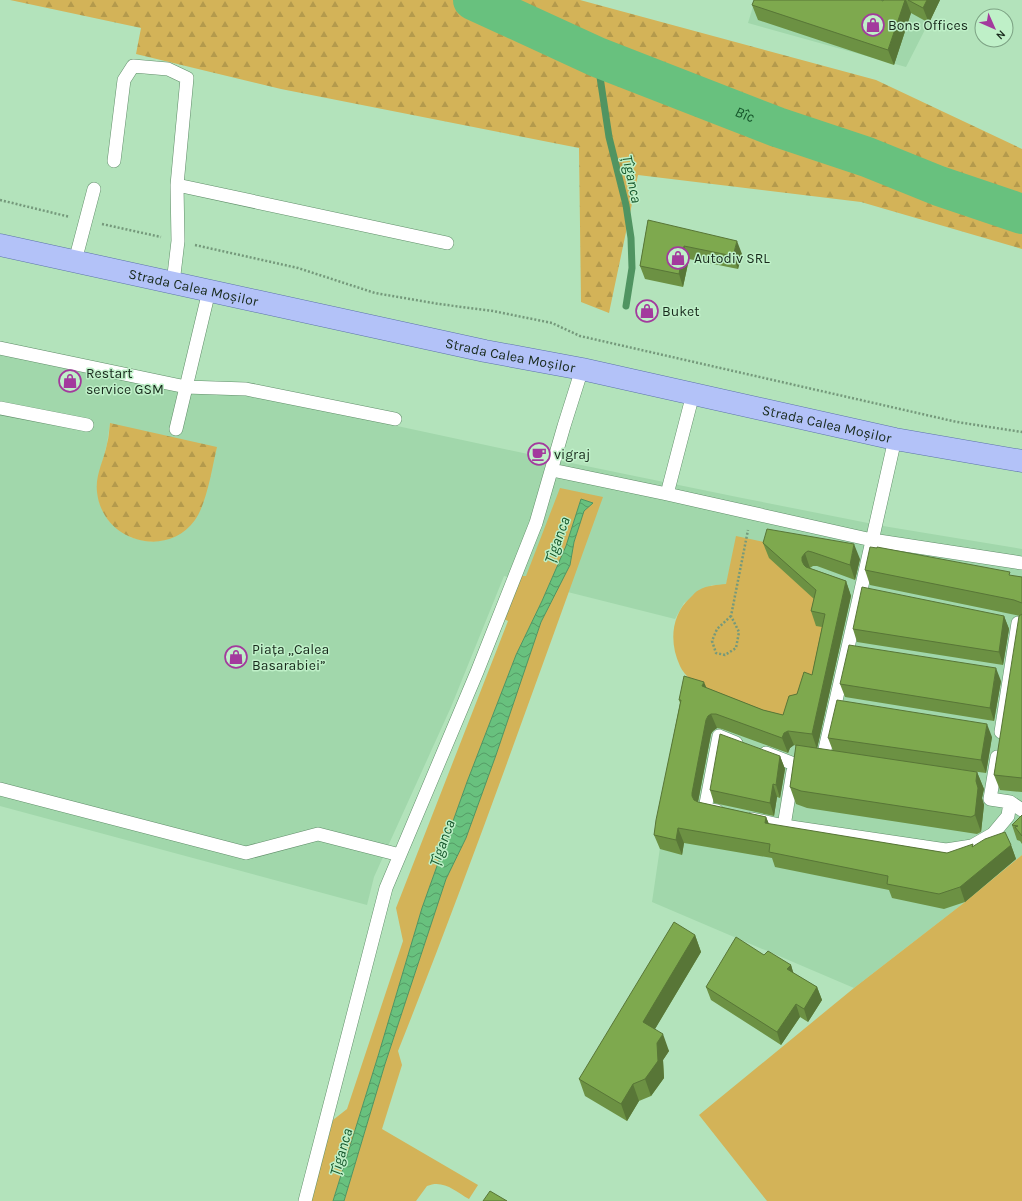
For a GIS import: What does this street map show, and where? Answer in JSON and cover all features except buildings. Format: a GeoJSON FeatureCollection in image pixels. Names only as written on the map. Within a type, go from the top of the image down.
{"type":"FeatureCollection","features":[{"type":"Feature","properties":{"kind":"main road","name":"Strada Calea Moșilor"},"geometry":{"type":"LineString","coordinates":[[0,245],[485,351],[582,369],[895,439],[1022,461]]}},
{"type":"Feature","properties":{"kind":"lane"},"geometry":{"type":"LineString","coordinates":[[114,161],[124,80],[133,66],[168,69],[188,78],[177,185],[178,241],[174,283]]}},
{"type":"Feature","properties":{"kind":"lane"},"geometry":{"type":"LineString","coordinates":[[177,185],[447,243]]}},
{"type":"Feature","properties":{"kind":"lane"},"geometry":{"type":"LineString","coordinates":[[76,262],[94,190]]}},
{"type":"Feature","properties":{"kind":"lane"},"geometry":{"type":"LineString","coordinates":[[176,429],[209,291]]}},
{"type":"Feature","properties":{"kind":"lane"},"geometry":{"type":"LineString","coordinates":[[0,348],[186,387],[246,389],[395,419]]}},
{"type":"Feature","properties":{"kind":"lane"},"geometry":{"type":"LineString","coordinates":[[305,1201],[386,888],[477,672],[536,523],[582,369]]}},
{"type":"Feature","properties":{"kind":"lane"},"geometry":{"type":"LineString","coordinates":[[667,494],[693,394]]}},
{"type":"Feature","properties":{"kind":"lane"},"geometry":{"type":"LineString","coordinates":[[0,408],[87,425]]}},
{"type":"Feature","properties":{"kind":"lane"},"geometry":{"type":"LineString","coordinates":[[823,758],[895,439]]}},
{"type":"Feature","properties":{"kind":"lane"},"geometry":{"type":"LineString","coordinates":[[552,470],[872,540],[1022,564]]}},
{"type":"Feature","properties":{"kind":"lane"},"geometry":{"type":"LineString","coordinates":[[848,586],[861,591],[876,594]]}},
{"type":"Feature","properties":{"kind":"lane"},"geometry":{"type":"LineString","coordinates":[[1003,620],[1020,624],[1010,674],[990,799],[1010,802],[1022,810]]}},
{"type":"Feature","properties":{"kind":"lane"},"geometry":{"type":"LineString","coordinates":[[848,649],[863,651]]}},
{"type":"Feature","properties":{"kind":"lane"},"geometry":{"type":"LineString","coordinates":[[995,672],[1010,674]]}},
{"type":"Feature","properties":{"kind":"lane"},"geometry":{"type":"LineString","coordinates":[[836,704],[851,706]]}},
{"type":"Feature","properties":{"kind":"lane"},"geometry":{"type":"LineString","coordinates":[[985,728],[1001,730]]}},
{"type":"Feature","properties":{"kind":"lane"},"geometry":{"type":"LineString","coordinates":[[727,814],[705,809],[719,736],[794,764]]}},
{"type":"Feature","properties":{"kind":"lane"},"geometry":{"type":"LineString","coordinates":[[784,826],[796,753],[839,760]]}},
{"type":"Feature","properties":{"kind":"lane"},"geometry":{"type":"LineString","coordinates":[[978,780],[993,782]]}},
{"type":"Feature","properties":{"kind":"lane"},"geometry":{"type":"LineString","coordinates":[[0,789],[246,853],[318,834],[400,855]]}},
{"type":"Feature","properties":{"kind":"lane"},"geometry":{"type":"LineString","coordinates":[[741,816],[784,826],[946,850],[972,846],[993,834],[1008,816],[1010,802]]}},
{"type":"Feature","properties":{"kind":"path"},"geometry":{"type":"LineString","coordinates":[[0,200],[298,268],[375,293],[439,304],[494,311],[552,323],[580,336],[957,422],[1022,432]]}},
{"type":"Feature","properties":{"kind":"path"},"geometry":{"type":"LineString","coordinates":[[731,616],[739,632],[736,648],[725,655],[716,653],[712,641],[716,629],[731,616],[752,514]]}},
{"type":"Feature","properties":{"kind":"shaded area"},"geometry":{"type":"Polygon","coordinates":[[[755,0],[940,0],[906,67],[748,23],[755,0]]]}},
{"type":"Feature","properties":{"kind":"shaded area","name":"Piața „Calea Basarabiei”"},"geometry":{"type":"Polygon","coordinates":[[[0,341],[542,457],[742,498],[883,526],[1022,549],[1022,855],[965,902],[854,988],[652,902],[662,834],[710,696],[737,536],[726,585],[712,585],[684,603],[675,619],[504,576],[451,707],[374,877],[367,905],[0,806],[0,341]],[[110,423],[107,444],[98,478],[99,502],[109,521],[130,537],[153,542],[110,423]]]}},
{"type":"Feature","properties":{"kind":"green space"},"geometry":{"type":"Polygon","coordinates":[[[10,0],[580,0],[876,80],[1022,149],[1022,249],[861,202],[638,175],[609,313],[581,302],[579,148],[281,89],[136,54],[141,28],[10,0]]]}},
{"type":"Feature","properties":{"kind":"green space"},"geometry":{"type":"Polygon","coordinates":[[[110,423],[217,447],[209,485],[203,504],[195,520],[183,532],[168,539],[153,542],[137,539],[123,533],[110,523],[101,509],[97,492],[97,480],[106,450],[110,423]]]}},
{"type":"Feature","properties":{"kind":"green space"},"geometry":{"type":"Polygon","coordinates":[[[560,488],[603,497],[477,844],[398,1051],[402,1065],[382,1129],[478,1185],[469,1199],[449,1187],[433,1184],[427,1186],[416,1201],[344,1201],[385,1064],[446,879],[466,838],[541,622],[570,565],[574,542],[584,511],[593,503],[581,499],[566,546],[516,655],[467,782],[422,908],[333,1201],[311,1201],[333,1120],[347,1109],[403,941],[396,908],[508,621],[504,619],[522,576],[526,576],[560,488]]]}},
{"type":"Feature","properties":{"kind":"green space"},"geometry":{"type":"Polygon","coordinates":[[[736,536],[773,544],[831,614],[831,628],[819,686],[789,730],[691,680],[682,670],[676,657],[673,639],[679,613],[694,593],[702,588],[726,584],[736,536]]]}},
{"type":"Feature","properties":{"kind":"green space"},"geometry":{"type":"Polygon","coordinates":[[[1022,855],[1022,1201],[767,1201],[699,1115],[854,988],[965,902],[1022,855]]]}},
{"type":"Feature","properties":{"kind":"water"},"geometry":{"type":"Polygon","coordinates":[[[581,499],[593,503],[584,511],[574,542],[570,565],[541,622],[466,838],[446,879],[385,1064],[344,1201],[333,1201],[422,908],[467,782],[516,655],[566,546],[581,499]]]}},
{"type":"Feature","properties":{"kind":"waterway","name":"Bîc"},"geometry":{"type":"LineString","coordinates":[[473,0],[597,57],[777,127],[867,157],[939,186],[1022,214]]}},
{"type":"Feature","properties":{"kind":"waterway","name":"Țîganca"},"geometry":{"type":"LineString","coordinates":[[597,57],[609,137],[626,205],[631,238],[632,268],[626,306]]}},
{"type":"Feature","properties":{"kind":"place","name":"Bons Offices"},"geometry":{"type":"Point","coordinates":[873,25]}},
{"type":"Feature","properties":{"kind":"place","name":"Autodiv SRL"},"geometry":{"type":"Point","coordinates":[678,258]}},
{"type":"Feature","properties":{"kind":"place","name":"Buket"},"geometry":{"type":"Point","coordinates":[647,311]}},
{"type":"Feature","properties":{"kind":"place","name":"Restart service GSM"},"geometry":{"type":"Point","coordinates":[70,381]}},
{"type":"Feature","properties":{"kind":"place","name":"vigraj"},"geometry":{"type":"Point","coordinates":[539,454]}},
{"type":"Feature","properties":{"kind":"place","name":"Piața „Calea Basarabiei”"},"geometry":{"type":"Point","coordinates":[236,657]}}]}
